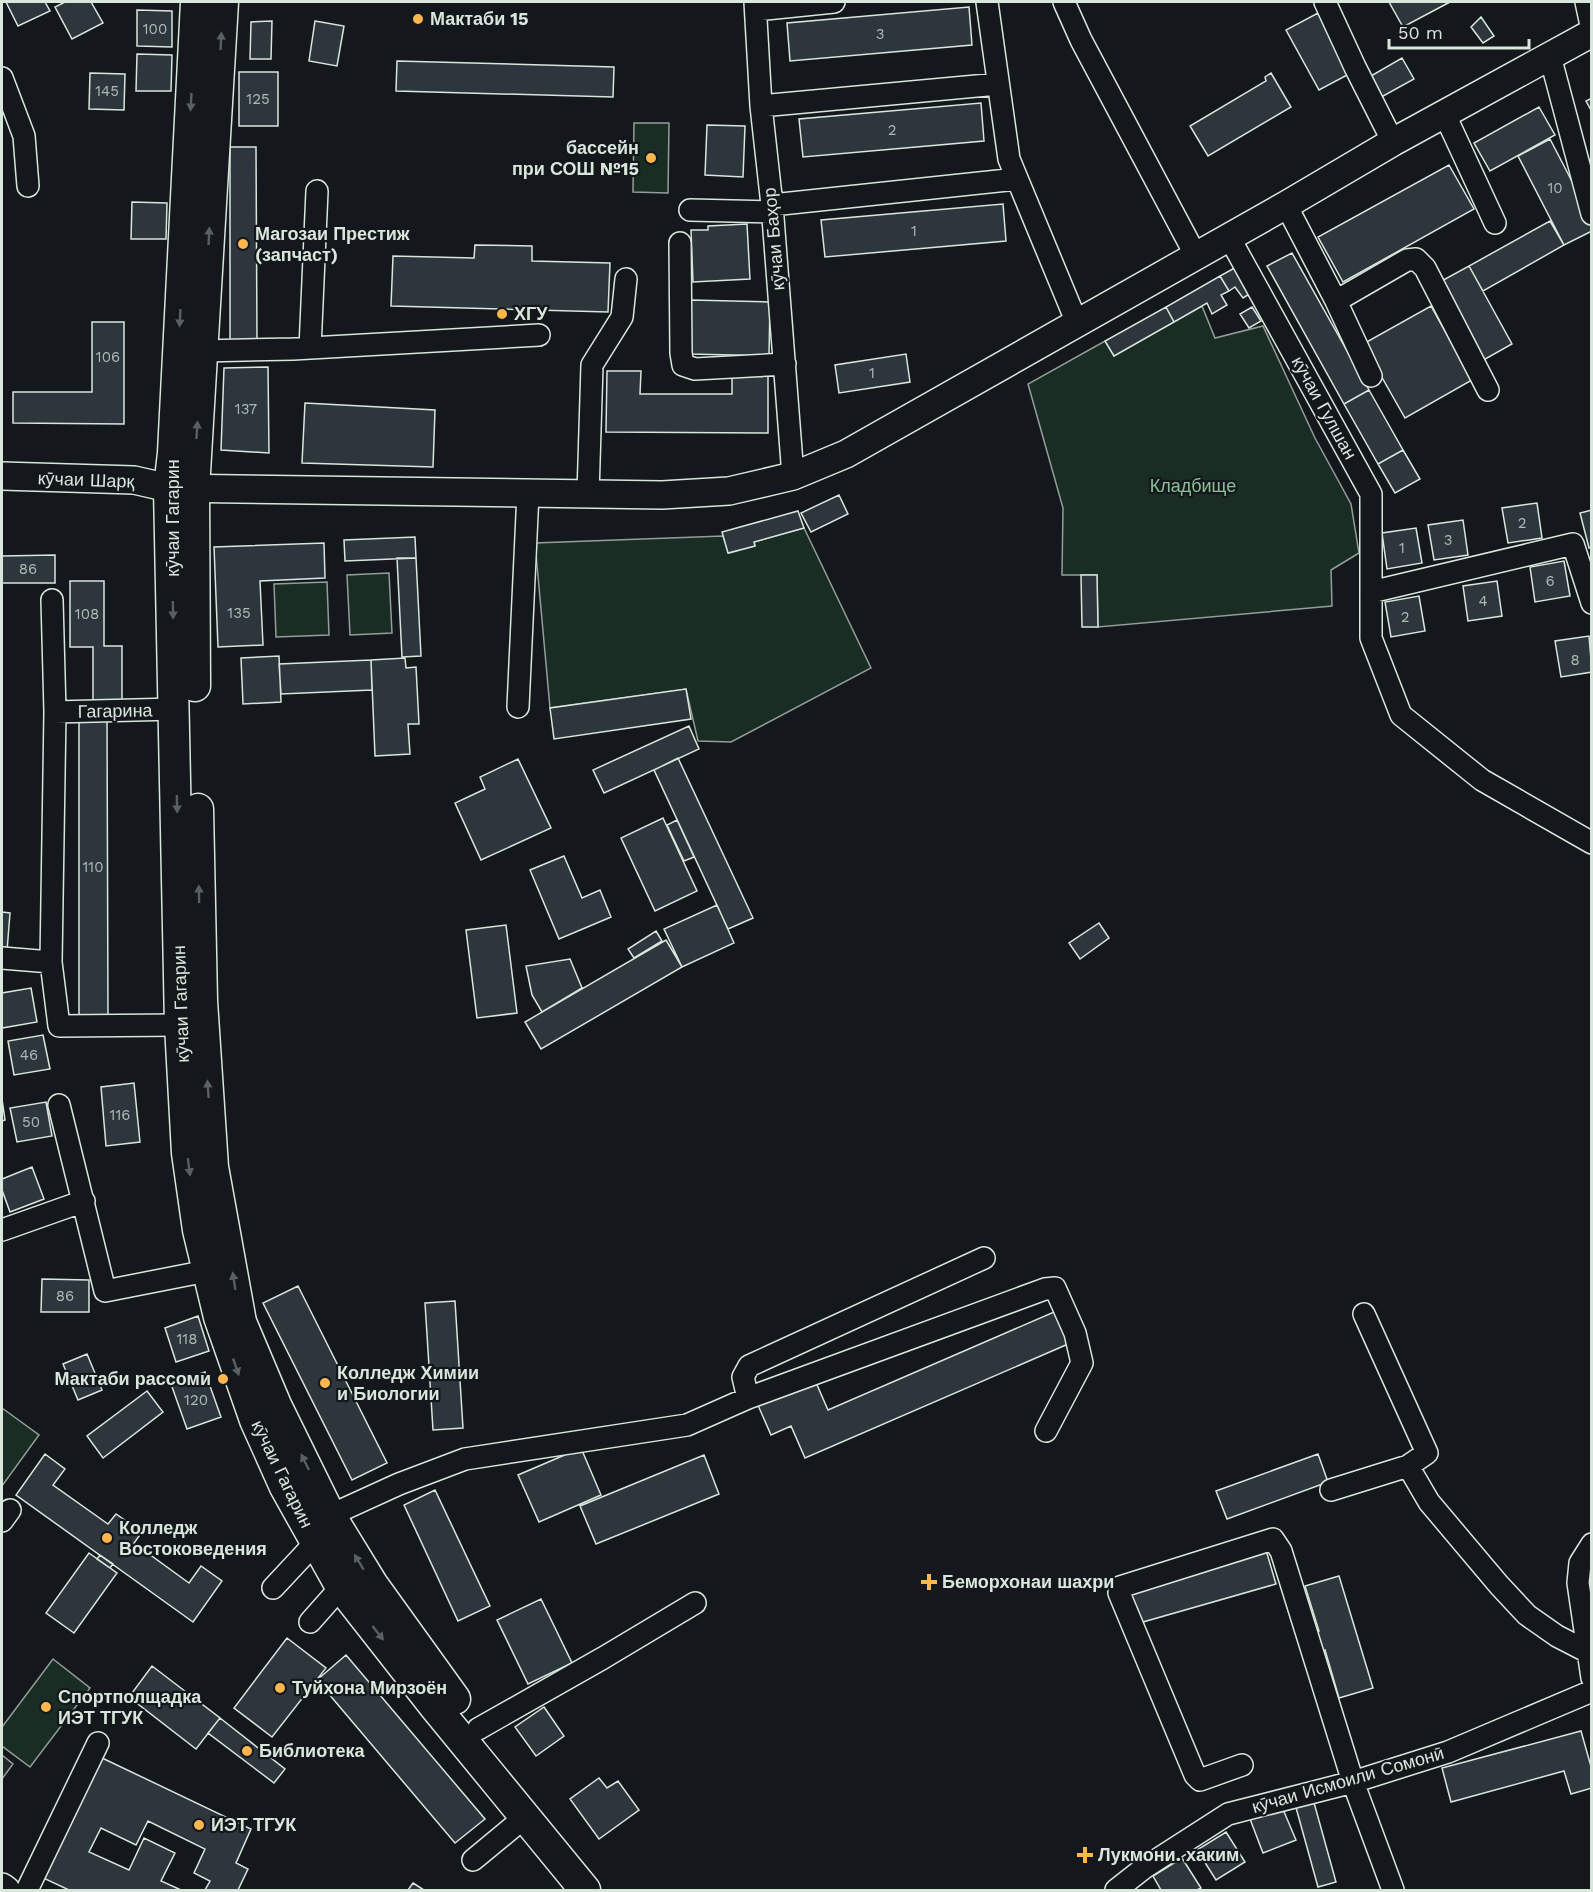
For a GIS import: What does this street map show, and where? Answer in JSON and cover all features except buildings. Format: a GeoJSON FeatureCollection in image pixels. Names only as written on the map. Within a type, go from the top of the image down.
{"type":"FeatureCollection","features":[{"type":"Feature","properties":{"kind":"highway","name":"кӯчаи Гагарин"},"geometry":{"type":"LineString","coordinates":[[196,2],[173,453],[182,488],[195,698],[202,1001],[213,1167],[241,1322],[276,1405],[317,1528],[341,1587],[585,1890]]}},
{"type":"Feature","properties":{"kind":"highway","name":"кӯчаи Гагарин"},"geometry":{"type":"LineString","coordinates":[[224,2],[202,351],[182,488],[175,710],[180,1025],[187,1153],[198,1230],[219,1317],[255,1420],[285,1487],[317,1528],[373,1585],[411,1641],[478,1729],[610,1890]]}},
{"type":"Feature","properties":{"kind":"main road","name":"кӯчаи Шарқ"},"geometry":{"type":"LineString","coordinates":[[2,476],[134,480],[182,488],[662,495],[729,491],[793,476],[846,454],[1592,31]]}},
{"type":"Feature","properties":{"kind":"main road"},"geometry":{"type":"LineString","coordinates":[[2,1887],[6,1890]]}},
{"type":"Feature","properties":{"kind":"street"},"geometry":{"type":"LineString","coordinates":[[756,6],[834,2]]}},
{"type":"Feature","properties":{"kind":"street"},"geometry":{"type":"LineString","coordinates":[[987,2],[1009,159],[1077,323]]}},
{"type":"Feature","properties":{"kind":"street"},"geometry":{"type":"LineString","coordinates":[[1064,2],[1081,40],[1196,256]]}},
{"type":"Feature","properties":{"kind":"street"},"geometry":{"type":"LineString","coordinates":[[1325,2],[1355,68],[1393,142]]}},
{"type":"Feature","properties":{"kind":"street"},"geometry":{"type":"LineString","coordinates":[[1586,2],[1592,31]]}},
{"type":"Feature","properties":{"kind":"street","name":"кӯчаи Баҳор"},"geometry":{"type":"LineString","coordinates":[[756,6],[761,106],[773,208],[793,476]]}},
{"type":"Feature","properties":{"kind":"street"},"geometry":{"type":"LineString","coordinates":[[1550,56],[1592,214]]}},
{"type":"Feature","properties":{"kind":"street"},"geometry":{"type":"LineString","coordinates":[[2,78],[24,136],[28,186]]}},
{"type":"Feature","properties":{"kind":"street"},"geometry":{"type":"LineString","coordinates":[[761,106],[998,84]]}},
{"type":"Feature","properties":{"kind":"street"},"geometry":{"type":"LineString","coordinates":[[1445,115],[1495,223]]}},
{"type":"Feature","properties":{"kind":"street"},"geometry":{"type":"LineString","coordinates":[[690,210],[773,208],[1017,179]]}},
{"type":"Feature","properties":{"kind":"street"},"geometry":{"type":"LineString","coordinates":[[310,348],[317,191]]}},
{"type":"Feature","properties":{"kind":"street"},"geometry":{"type":"LineString","coordinates":[[1286,206],[1336,301],[1371,376]]}},
{"type":"Feature","properties":{"kind":"street","name":"кӯчаи Гулшан"},"geometry":{"type":"LineString","coordinates":[[1229,237],[1371,494],[1371,638],[1401,715],[1482,780],[1592,843]]}},
{"type":"Feature","properties":{"kind":"street"},"geometry":{"type":"LineString","coordinates":[[680,243],[683,365],[695,369],[784,363]]}},
{"type":"Feature","properties":{"kind":"street"},"geometry":{"type":"LineString","coordinates":[[1336,301],[1407,260],[1416,259],[1425,268],[1488,390]]}},
{"type":"Feature","properties":{"kind":"street"},"geometry":{"type":"LineString","coordinates":[[588,494],[592,365],[622,317],[626,279]]}},
{"type":"Feature","properties":{"kind":"street"},"geometry":{"type":"LineString","coordinates":[[202,351],[310,348],[539,335]]}},
{"type":"Feature","properties":{"kind":"street"},"geometry":{"type":"LineString","coordinates":[[518,707],[528,493]]}},
{"type":"Feature","properties":{"kind":"street"},"geometry":{"type":"LineString","coordinates":[[1371,592],[1573,544],[1592,603]]}},
{"type":"Feature","properties":{"kind":"street"},"geometry":{"type":"LineString","coordinates":[[52,600],[55,712],[51,962],[59,1026],[180,1025]]}},
{"type":"Feature","properties":{"kind":"street","name":"Гагарина"},"geometry":{"type":"LineString","coordinates":[[55,712],[175,710]]}},
{"type":"Feature","properties":{"kind":"street"},"geometry":{"type":"LineString","coordinates":[[2,958],[51,962]]}},
{"type":"Feature","properties":{"kind":"street"},"geometry":{"type":"LineString","coordinates":[[59,1105],[105,1291],[207,1271]]}},
{"type":"Feature","properties":{"kind":"street"},"geometry":{"type":"LineString","coordinates":[[2,1230],[84,1201]]}},
{"type":"Feature","properties":{"kind":"street"},"geometry":{"type":"LineString","coordinates":[[748,1398],[742,1377],[749,1366],[984,1258]]}},
{"type":"Feature","properties":{"kind":"street"},"geometry":{"type":"LineString","coordinates":[[273,1588],[317,1528],[399,1484],[465,1460],[687,1425],[748,1398],[1045,1288],[1055,1288],[1075,1333],[1082,1363],[1046,1431]]}},
{"type":"Feature","properties":{"kind":"street"},"geometry":{"type":"LineString","coordinates":[[1331,1490],[1408,1466],[1427,1453],[1364,1314]]}},
{"type":"Feature","properties":{"kind":"street"},"geometry":{"type":"LineString","coordinates":[[1408,1466],[1429,1502],[1527,1615],[1557,1636],[1588,1652]]}},
{"type":"Feature","properties":{"kind":"street"},"geometry":{"type":"LineString","coordinates":[[1242,1765],[1200,1780],[1195,1774],[1119,1593],[1120,1587],[1273,1539],[1281,1551],[1353,1782],[1393,1890]]}},
{"type":"Feature","properties":{"kind":"street"},"geometry":{"type":"LineString","coordinates":[[1592,1544],[1580,1563],[1578,1583],[1592,1678]]}},
{"type":"Feature","properties":{"kind":"street"},"geometry":{"type":"LineString","coordinates":[[310,1622],[341,1587]]}},
{"type":"Feature","properties":{"kind":"street"},"geometry":{"type":"LineString","coordinates":[[478,1729],[603,1658],[695,1602]]}},
{"type":"Feature","properties":{"kind":"street","name":"кӯчаи Исмоили Сомонӣ"},"geometry":{"type":"LineString","coordinates":[[1116,1890],[1144,1868],[1228,1814],[1353,1782],[1448,1752],[1592,1690]]}},
{"type":"Feature","properties":{"kind":"street"},"geometry":{"type":"LineString","coordinates":[[27,1890],[98,1743]]}},
{"type":"Feature","properties":{"kind":"street"},"geometry":{"type":"LineString","coordinates":[[473,1860],[525,1817]]}},
{"type":"Feature","properties":{"kind":"green space","name":"бассейн при СОШ №15"},"geometry":{"type":"Polygon","coordinates":[[[634,123],[669,123],[668,193],[633,192],[634,123]]]}},
{"type":"Feature","properties":{"kind":"green space","name":"Кладбище"},"geometry":{"type":"Polygon","coordinates":[[[1202,306],[1215,338],[1263,326],[1315,438],[1351,504],[1359,553],[1331,570],[1332,606],[1098,627],[1097,575],[1062,575],[1063,508],[1028,384],[1105,341],[1114,356],[1202,306]]]}},
{"type":"Feature","properties":{"kind":"green space"},"geometry":{"type":"Polygon","coordinates":[[[804,528],[871,668],[731,742],[698,741],[686,689],[550,708],[535,543],[723,536],[729,553],[755,546],[754,542],[804,528]]]}},
{"type":"Feature","properties":{"kind":"green space"},"geometry":{"type":"Polygon","coordinates":[[[389,573],[392,633],[350,635],[347,575],[389,573]]]}},
{"type":"Feature","properties":{"kind":"green space"},"geometry":{"type":"Polygon","coordinates":[[[327,582],[329,635],[276,637],[274,584],[327,582]]]}},
{"type":"Feature","properties":{"kind":"green space"},"geometry":{"type":"Polygon","coordinates":[[[2,1408],[39,1435],[2,1486],[2,1408]]]}},
{"type":"Feature","properties":{"kind":"green space","name":"Спортполщадка ИЭТ ТГУК"},"geometry":{"type":"Polygon","coordinates":[[[53,1659],[90,1688],[30,1767],[2,1746],[2,1727],[53,1659]]]}},
{"type":"Feature","properties":{"kind":"shaded area"},"geometry":{"type":"Polygon","coordinates":[[[2,1755],[13,1764],[2,1779],[2,1755]]]}},
{"type":"Feature","properties":{"kind":"place","name":"Мактаби 15"},"geometry":{"type":"Point","coordinates":[418,19]}},
{"type":"Feature","properties":{"kind":"place","name":"бассейн при СОШ №15"},"geometry":{"type":"Point","coordinates":[651,158]}},
{"type":"Feature","properties":{"kind":"place","name":"Магозаи Престиж (запчаст)"},"geometry":{"type":"Point","coordinates":[243,244]}},
{"type":"Feature","properties":{"kind":"place","name":"ХГУ"},"geometry":{"type":"Point","coordinates":[502,314]}},
{"type":"Feature","properties":{"kind":"place","name":"Мактаби рассоми"},"geometry":{"type":"Point","coordinates":[223,1379]}},
{"type":"Feature","properties":{"kind":"place","name":"Колледж Химии и Биологии"},"geometry":{"type":"Point","coordinates":[325,1383]}},
{"type":"Feature","properties":{"kind":"place","name":"Колледж Востоковедения"},"geometry":{"type":"Point","coordinates":[107,1538]}},
{"type":"Feature","properties":{"kind":"place","name":"Беморхонаи шахри"},"geometry":{"type":"Point","coordinates":[929,1582]}},
{"type":"Feature","properties":{"kind":"place","name":"Туйхона Мирзоён"},"geometry":{"type":"Point","coordinates":[280,1688]}},
{"type":"Feature","properties":{"kind":"place","name":"Спортполщадка ИЭТ ТГУК"},"geometry":{"type":"Point","coordinates":[46,1707]}},
{"type":"Feature","properties":{"kind":"place","name":"Библиотека"},"geometry":{"type":"Point","coordinates":[247,1751]}},
{"type":"Feature","properties":{"kind":"place","name":"ИЭТ ТГУК"},"geometry":{"type":"Point","coordinates":[199,1825]}},
{"type":"Feature","properties":{"kind":"place","name":"Лукмони. хаким"},"geometry":{"type":"Point","coordinates":[1085,1855]}}]}
